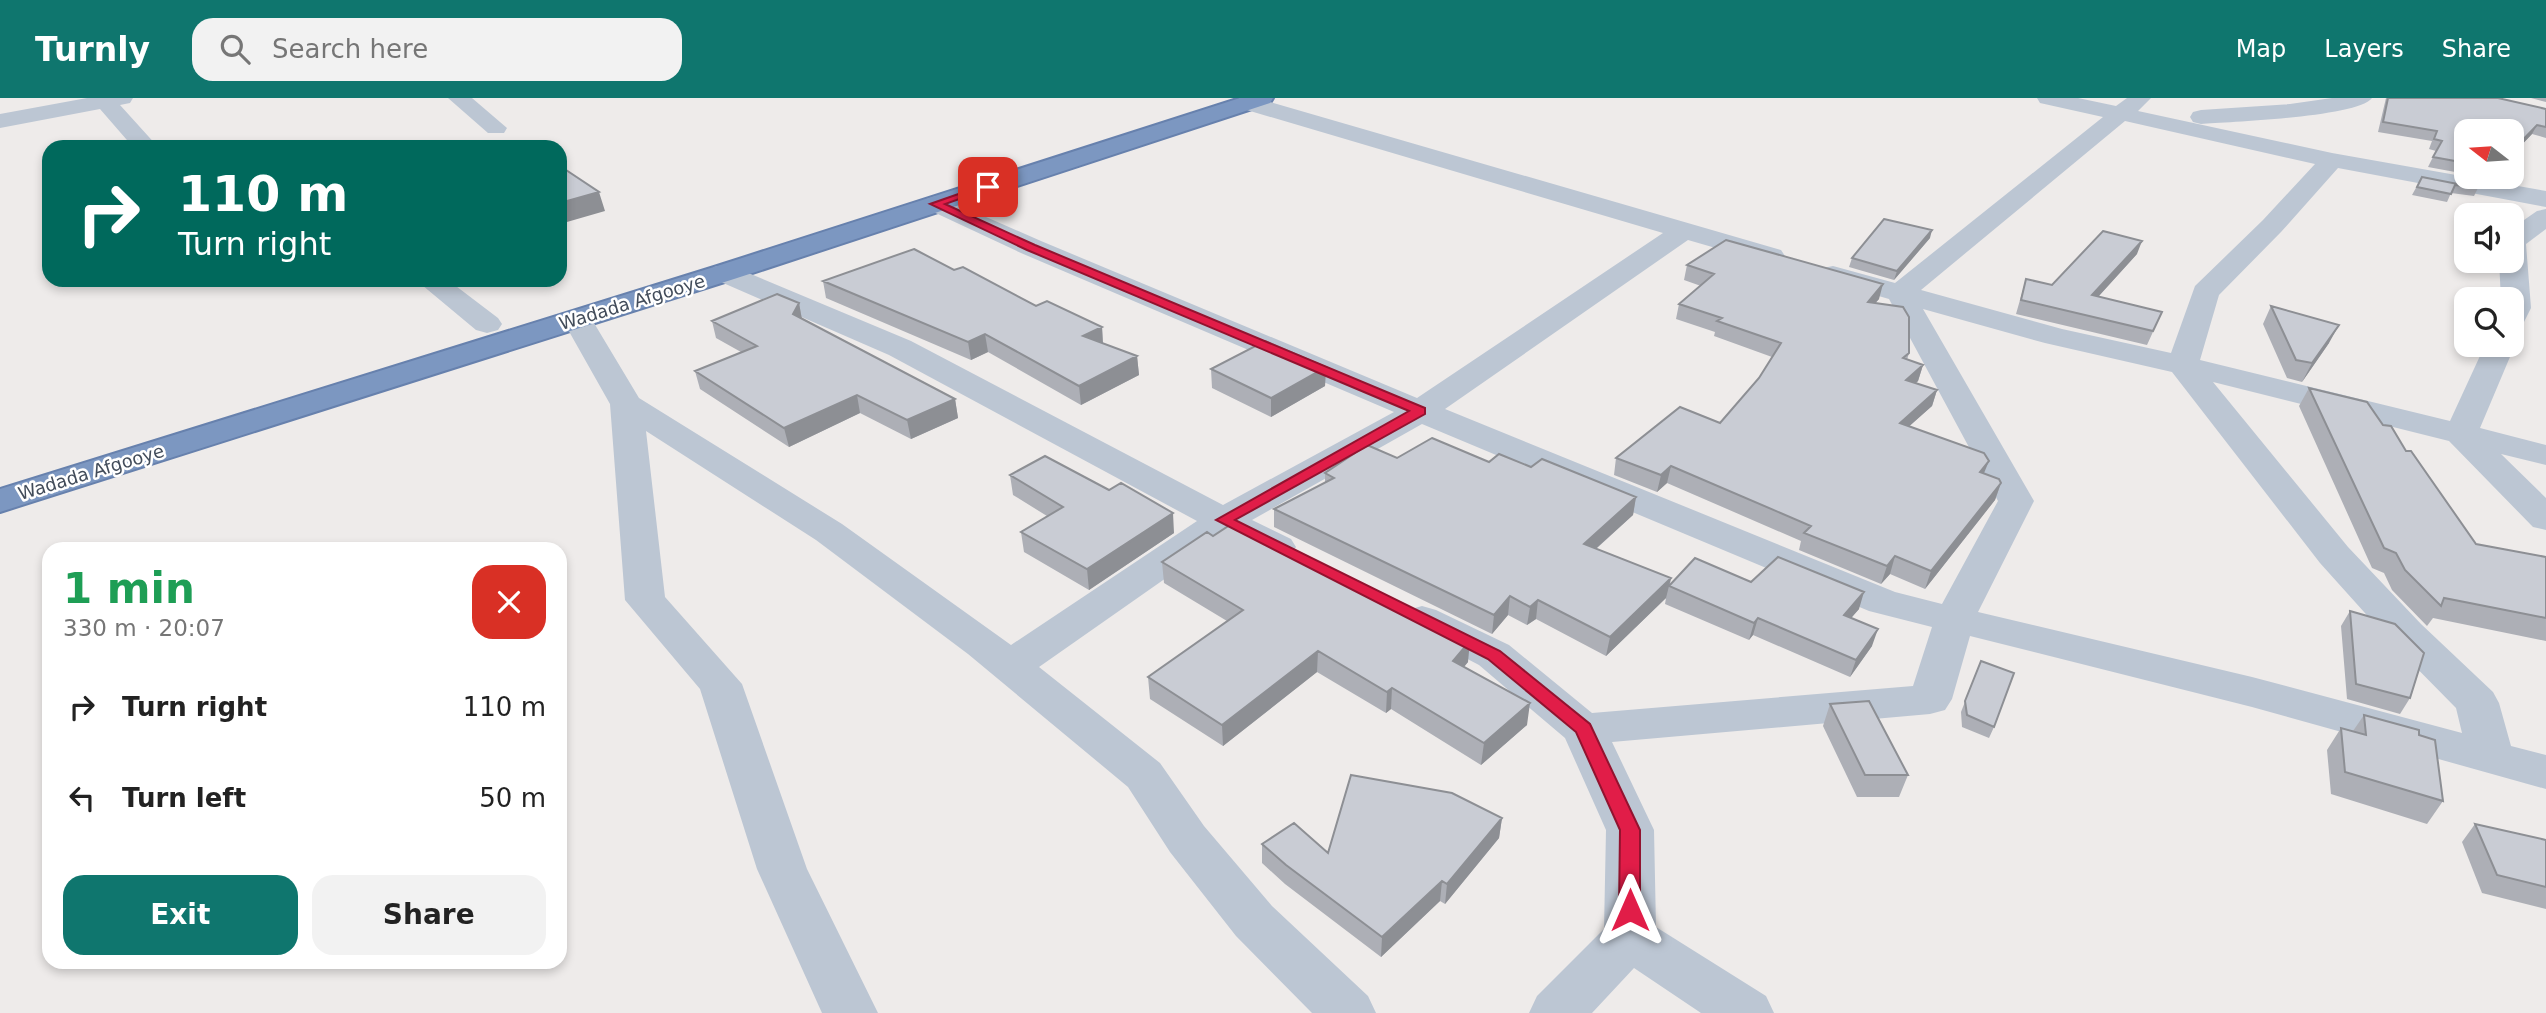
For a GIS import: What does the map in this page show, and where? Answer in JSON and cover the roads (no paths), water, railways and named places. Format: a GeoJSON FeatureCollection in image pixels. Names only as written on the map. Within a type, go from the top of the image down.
{"type":"FeatureCollection","features":[{"type":"Feature","properties":{"kind":"highway","name":"Wadada Afgooye"},"geometry":{"type":"LineString","coordinates":[[0,476],[923,191],[1212,98]]}},
{"type":"Feature","properties":{"kind":"highway","name":"Wadada Afgooye"},"geometry":{"type":"LineString","coordinates":[[0,501],[724,273],[1255,101]]}},
{"type":"Feature","properties":{"kind":"street"},"geometry":{"type":"LineString","coordinates":[[459,98],[496,128]]}},
{"type":"Feature","properties":{"kind":"street"},"geometry":{"type":"LineString","coordinates":[[2048,98],[2218,118],[2355,102],[2361,98]]}},
{"type":"Feature","properties":{"kind":"street"},"geometry":{"type":"LineString","coordinates":[[0,121],[59,103],[114,100],[141,140]]}},
{"type":"Feature","properties":{"kind":"street"},"geometry":{"type":"LineString","coordinates":[[1255,101],[1683,231],[2056,337],[2183,365],[2546,455]]}},
{"type":"Feature","properties":{"kind":"street"},"geometry":{"type":"LineString","coordinates":[[2131,106],[2332,160],[2546,200]]}},
{"type":"Feature","properties":{"kind":"street"},"geometry":{"type":"LineString","coordinates":[[1900,293],[2131,106]]}},
{"type":"Feature","properties":{"kind":"street"},"geometry":{"type":"LineString","coordinates":[[2183,365],[2205,292],[2272,226],[2332,160]]}},
{"type":"Feature","properties":{"kind":"street"},"geometry":{"type":"LineString","coordinates":[[936,204],[1031,247],[1420,411],[1883,602],[2252,692],[2546,772]]}},
{"type":"Feature","properties":{"kind":"street"},"geometry":{"type":"LineString","coordinates":[[2515,287],[2512,241],[2546,217]]}},
{"type":"Feature","properties":{"kind":"street"},"geometry":{"type":"LineString","coordinates":[[1010,666],[1224,520],[1420,411],[1683,231]]}},
{"type":"Feature","properties":{"kind":"street"},"geometry":{"type":"LineString","coordinates":[[724,273],[900,348],[1310,563]]}},
{"type":"Feature","properties":{"kind":"street"},"geometry":{"type":"LineString","coordinates":[[439,287],[487,324]]}},
{"type":"Feature","properties":{"kind":"street"},"geometry":{"type":"LineString","coordinates":[[1583,729],[1930,699],[1955,618],[2016,500],[1900,293]]}},
{"type":"Feature","properties":{"kind":"street"},"geometry":{"type":"LineString","coordinates":[[577,319],[626,404],[645,600],[720,684],[782,869],[850,1013]]}},
{"type":"Feature","properties":{"kind":"street"},"geometry":{"type":"LineString","coordinates":[[2461,434],[2495,357]]}},
{"type":"Feature","properties":{"kind":"street"},"geometry":{"type":"LineString","coordinates":[[2183,365],[2334,555],[2406,633],[2477,703],[2491,757]]}},
{"type":"Feature","properties":{"kind":"street"},"geometry":{"type":"LineString","coordinates":[[626,404],[829,532],[1010,666],[1144,775],[1187,839],[1254,921],[1348,1013]]}},
{"type":"Feature","properties":{"kind":"street"},"geometry":{"type":"LineString","coordinates":[[2461,434],[2546,519]]}},
{"type":"Feature","properties":{"kind":"street"},"geometry":{"type":"LineString","coordinates":[[1396,606],[1494,655],[1583,729],[1630,830],[1629,937],[1557,1013]]}},
{"type":"Feature","properties":{"kind":"street"},"geometry":{"type":"LineString","coordinates":[[1629,937],[1746,1013]]}}]}
